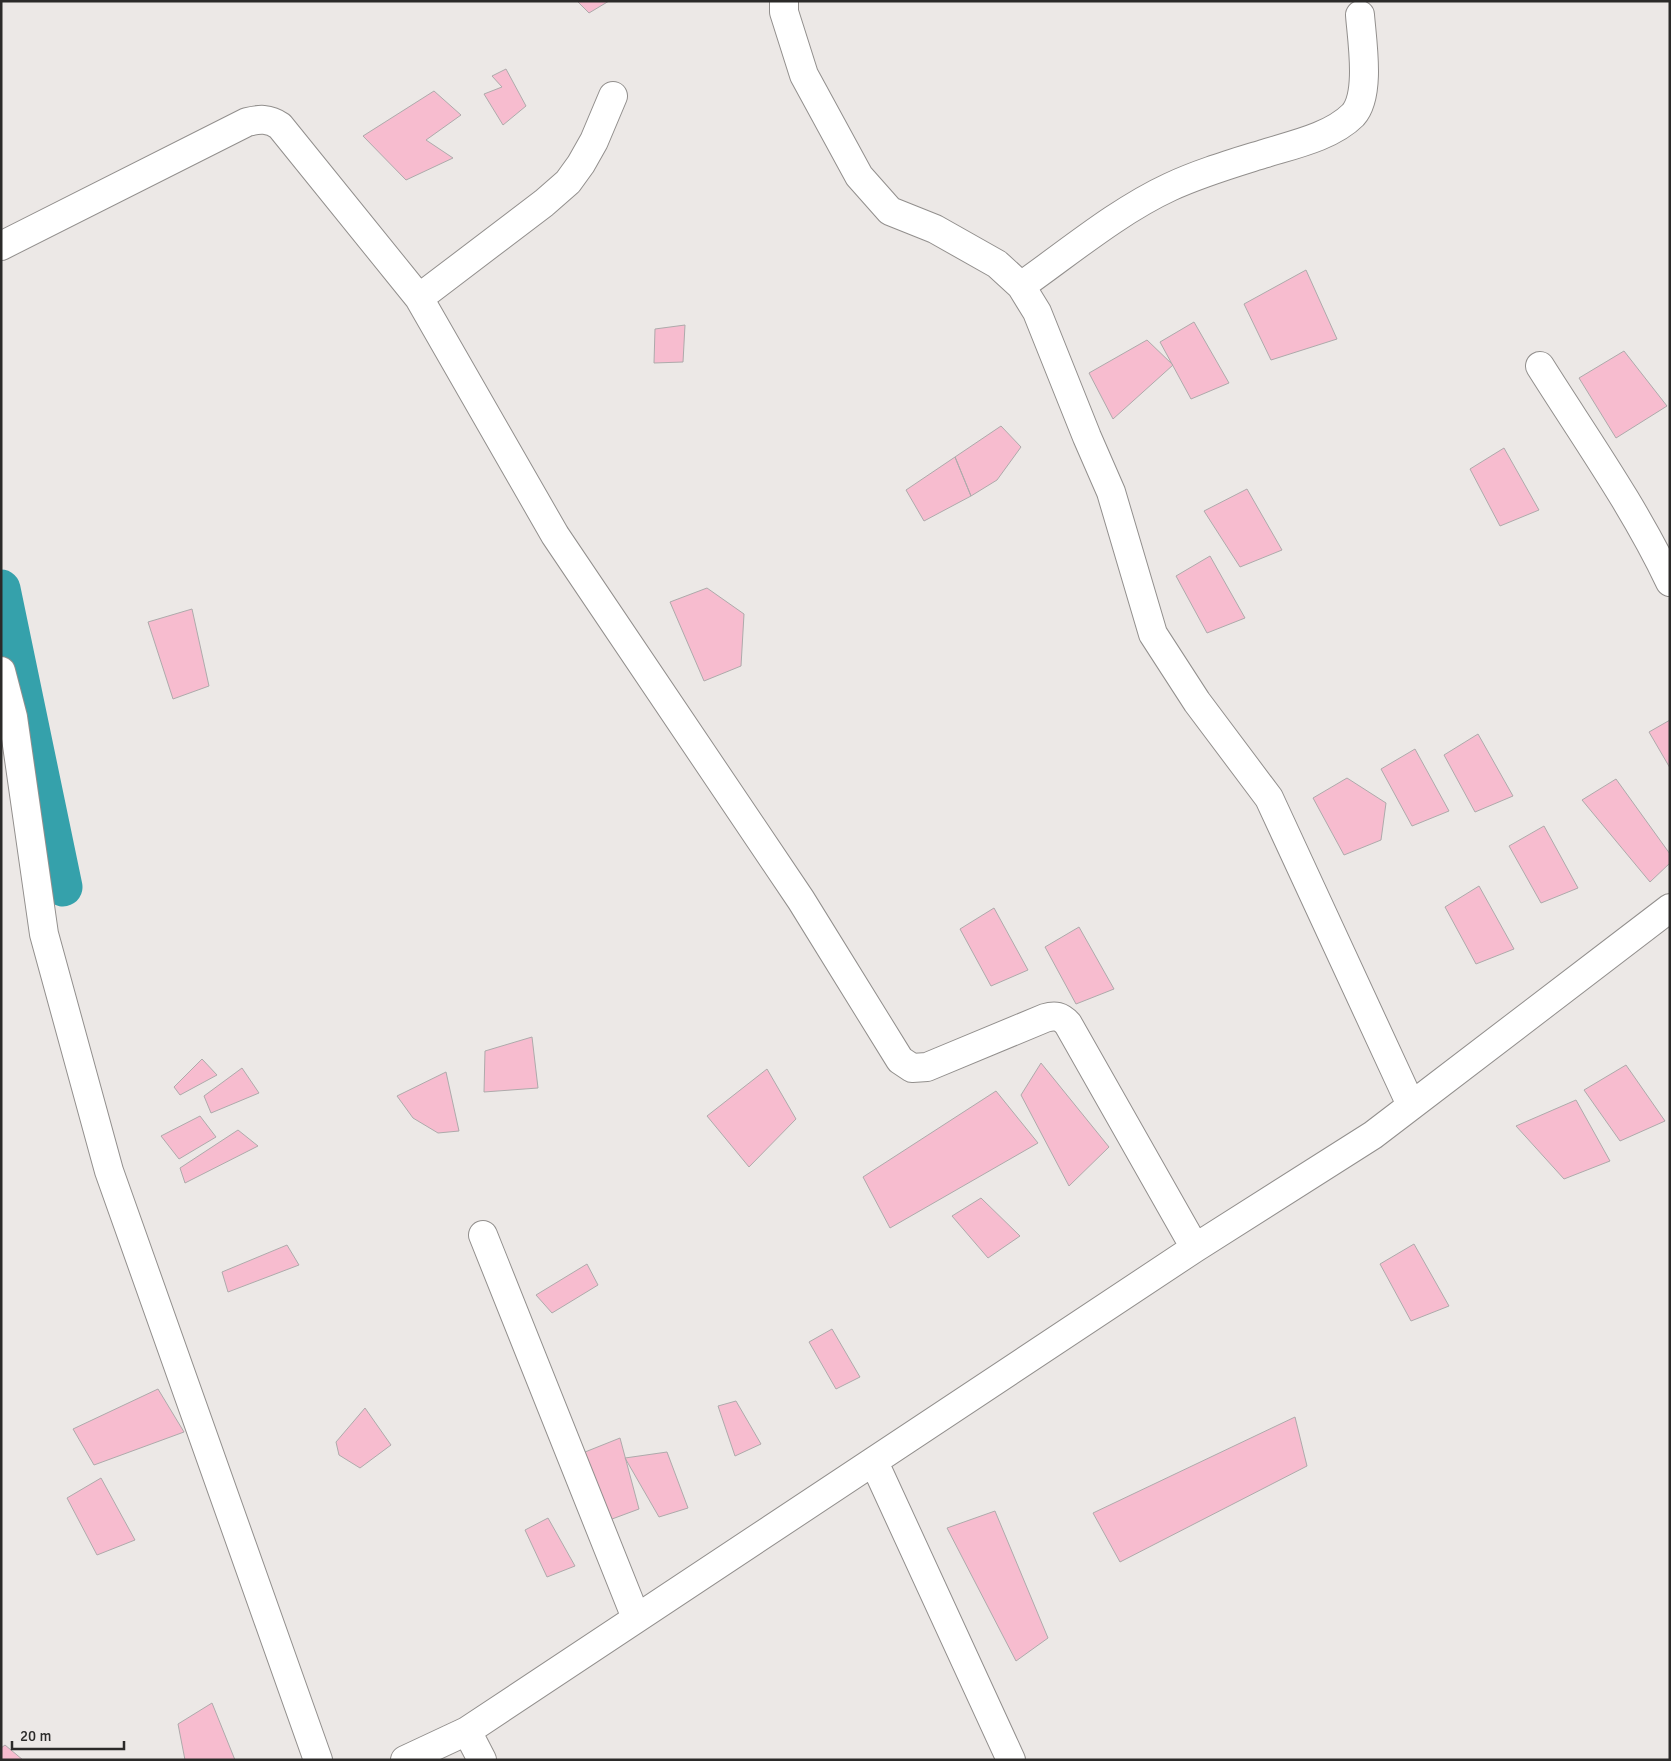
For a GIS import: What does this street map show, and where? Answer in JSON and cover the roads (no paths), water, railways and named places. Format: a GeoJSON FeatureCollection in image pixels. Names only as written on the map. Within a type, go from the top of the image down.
{"type":"FeatureCollection","features":[{"type":"Feature","properties":{"kind":"street"},"geometry":{"type":"LineString","coordinates":[[784,1],[784,12],[804,75],[859,176],[890,211],[935,229],[997,264],[1021,286],[1037,312],[1086,437],[1112,492],[1153,634],[1197,702],[1269,798],[1411,1106]]}},
{"type":"Feature","properties":{"kind":"street"},"geometry":{"type":"LineString","coordinates":[[1021,286],[1127,211],[1169,187],[1208,171],[1328,133],[1353,115],[1361,102],[1364,84],[1360,15]]}},
{"type":"Feature","properties":{"kind":"street"},"geometry":{"type":"LineString","coordinates":[[419,298],[544,203],[568,182],[594,141],[612,96]]}},
{"type":"Feature","properties":{"kind":"street"},"geometry":{"type":"LineString","coordinates":[[1,246],[247,122],[270,120],[280,126],[419,298],[555,536],[800,900],[900,1060],[912,1068],[926,1067],[1052,1015],[1062,1017],[1068,1024],[1195,1248]]}},
{"type":"Feature","properties":{"kind":"street"},"geometry":{"type":"LineString","coordinates":[[1540,366],[1625,501],[1670,582]]}},
{"type":"Feature","properties":{"kind":"street"},"geometry":{"type":"LineString","coordinates":[[1,670],[13,717],[44,934],[108,1171],[318,1760]]}},
{"type":"Feature","properties":{"kind":"street"},"geometry":{"type":"LineString","coordinates":[[405,1760],[467,1731],[1195,1248],[1372,1135],[1670,908]]}},
{"type":"Feature","properties":{"kind":"street"},"geometry":{"type":"LineString","coordinates":[[483,1234],[636,1618]]}},
{"type":"Feature","properties":{"kind":"street"},"geometry":{"type":"LineString","coordinates":[[874,1462],[1011,1760]]}},
{"type":"Feature","properties":{"kind":"street"},"geometry":{"type":"LineString","coordinates":[[467,1731],[482,1760]]}},
{"type":"Feature","properties":{"kind":"waterway"},"geometry":{"type":"LineString","coordinates":[[1,589],[63,887]]}}]}
